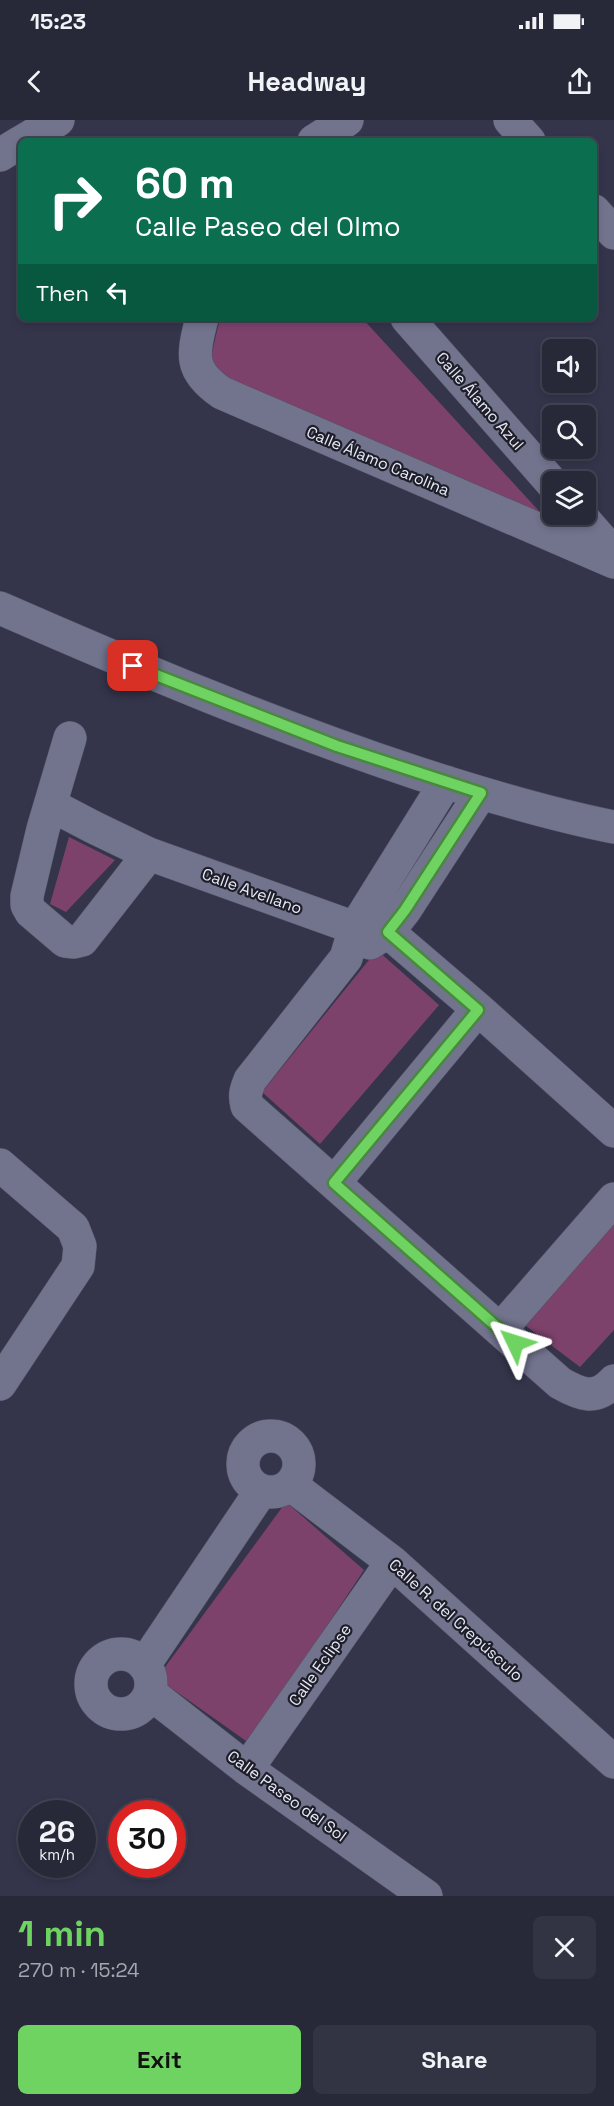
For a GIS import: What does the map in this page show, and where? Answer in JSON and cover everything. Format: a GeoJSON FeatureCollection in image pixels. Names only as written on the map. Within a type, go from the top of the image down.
{"type":"FeatureCollection","features":[{"type":"Feature","properties":{"kind":"street"},"geometry":{"type":"LineString","coordinates":[[29,138],[58,120]]}},
{"type":"Feature","properties":{"kind":"street"},"geometry":{"type":"LineString","coordinates":[[319,138],[347,120]]}},
{"type":"Feature","properties":{"kind":"street"},"geometry":{"type":"LineString","coordinates":[[510,120],[526,138]]}},
{"type":"Feature","properties":{"kind":"street"},"geometry":{"type":"LineString","coordinates":[[0,155],[18,144]]}},
{"type":"Feature","properties":{"kind":"street"},"geometry":{"type":"LineString","coordinates":[[597,214],[614,233]]}},
{"type":"Feature","properties":{"kind":"street","name":"Calle Álamo Carolina"},"geometry":{"type":"LineString","coordinates":[[201,321],[195,349],[196,362],[204,379],[222,393],[614,562]]}},
{"type":"Feature","properties":{"kind":"street","name":"Calle Álamo Azul"},"geometry":{"type":"LineString","coordinates":[[410,321],[542,472]]}},
{"type":"Feature","properties":{"kind":"street"},"geometry":{"type":"LineString","coordinates":[[589,525],[614,554]]}},
{"type":"Feature","properties":{"kind":"street"},"geometry":{"type":"LineString","coordinates":[[0,608],[133,666],[337,746],[481,793],[587,822],[614,827]]}},
{"type":"Feature","properties":{"kind":"street"},"geometry":{"type":"LineString","coordinates":[[70,738],[30,885],[27,905],[31,912],[65,941],[82,940],[149,854]]}},
{"type":"Feature","properties":{"kind":"street"},"geometry":{"type":"LineString","coordinates":[[446,782],[350,943],[250,1080],[245,1090],[247,1106],[560,1383],[577,1393],[594,1394],[609,1387],[614,1381]]}},
{"type":"Feature","properties":{"kind":"street"},"geometry":{"type":"LineString","coordinates":[[350,943],[388,932],[405,910],[481,793]]}},
{"type":"Feature","properties":{"kind":"street","name":"Calle Avellano"},"geometry":{"type":"LineString","coordinates":[[51,804],[149,854],[350,943]]}},
{"type":"Feature","properties":{"kind":"street"},"geometry":{"type":"LineString","coordinates":[[388,932],[614,1131]]}},
{"type":"Feature","properties":{"kind":"street"},"geometry":{"type":"LineString","coordinates":[[334,1183],[478,1010]]}},
{"type":"Feature","properties":{"kind":"street"},"geometry":{"type":"LineString","coordinates":[[0,1165],[73,1228],[80,1246],[78,1266],[0,1384]]}},
{"type":"Feature","properties":{"kind":"street"},"geometry":{"type":"LineString","coordinates":[[500,1330],[614,1199]]}},
{"type":"Feature","properties":{"kind":"street","name":"Calle R. del Crepúsculo"},"geometry":{"type":"LineString","coordinates":[[147,1679],[276,1488],[392,1562],[614,1762]]}},
{"type":"Feature","properties":{"kind":"street","name":"Calle Eclipse"},"geometry":{"type":"LineString","coordinates":[[247,1769],[392,1562]]}},
{"type":"Feature","properties":{"kind":"street","name":"Calle Paseo del Sol"},"geometry":{"type":"LineString","coordinates":[[147,1679],[247,1769],[426,1896]]}},
{"type":"Feature","properties":{"kind":"shaded area"},"geometry":{"type":"Polygon","coordinates":[[[219,321],[365,321],[542,514],[542,519],[207,374],[219,321]]]}},
{"type":"Feature","properties":{"kind":"shaded area"},"geometry":{"type":"Polygon","coordinates":[[[69,837],[115,860],[66,912],[50,904],[69,837]]]}},
{"type":"Feature","properties":{"kind":"shaded area"},"geometry":{"type":"Polygon","coordinates":[[[377,950],[439,1005],[320,1144],[262,1092],[377,950]]]}},
{"type":"Feature","properties":{"kind":"shaded area"},"geometry":{"type":"Polygon","coordinates":[[[614,1214],[614,1330],[580,1367],[518,1320],[614,1214]]]}},
{"type":"Feature","properties":{"kind":"shaded area"},"geometry":{"type":"Polygon","coordinates":[[[286,1502],[364,1570],[249,1743],[157,1678],[286,1502]]]}},
{"type":"Feature","properties":{"kind":"route"},"geometry":{"type":"LineString","coordinates":[[133,666],[337,746],[481,793],[405,910],[388,932],[478,1010],[334,1183],[515,1343]]}}]}
